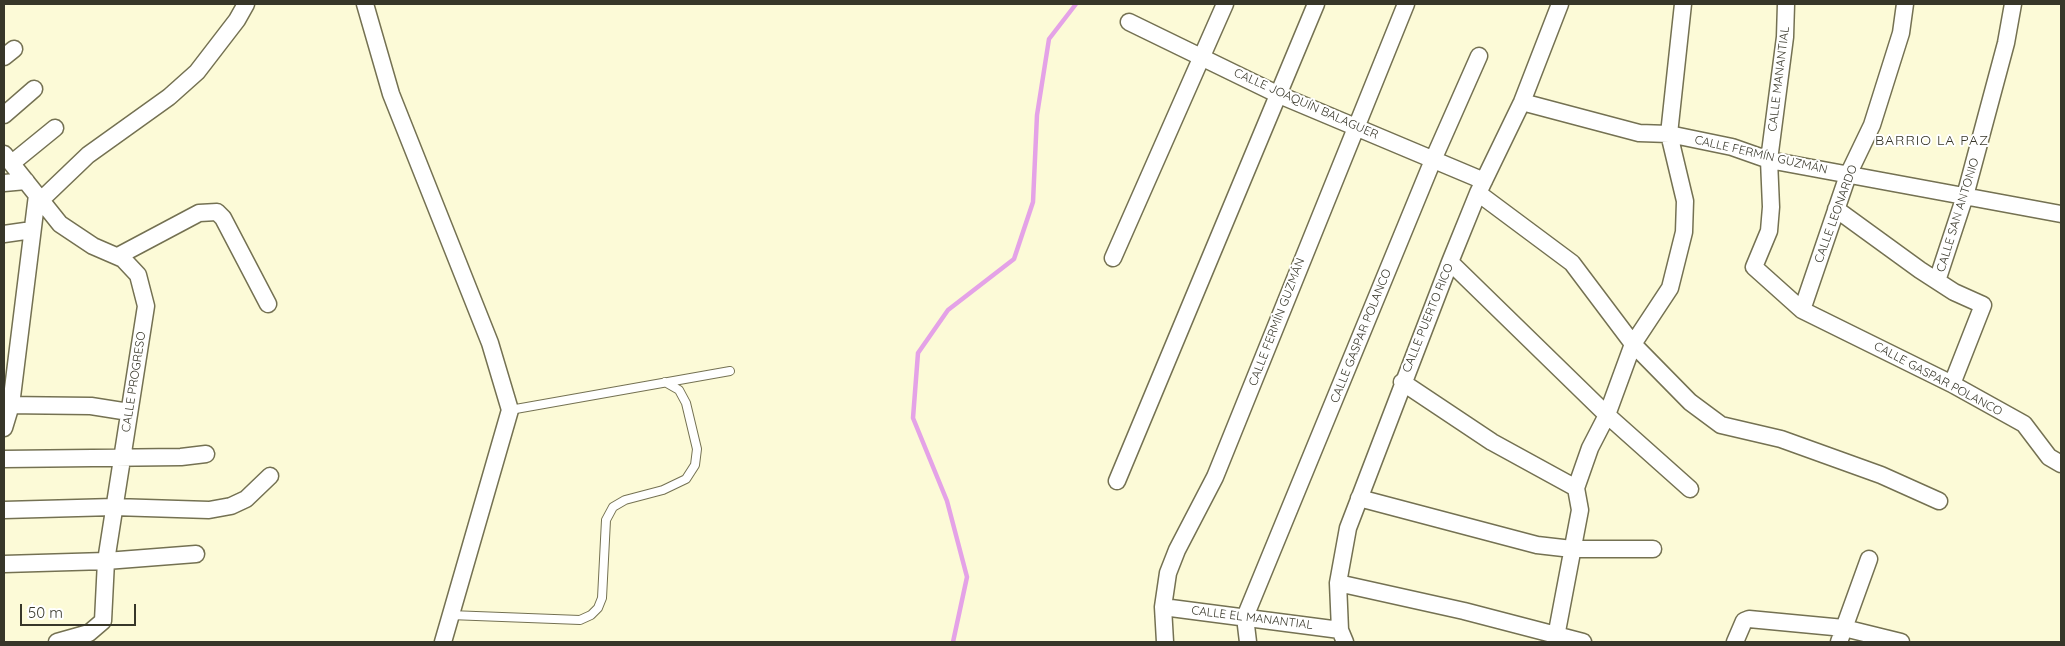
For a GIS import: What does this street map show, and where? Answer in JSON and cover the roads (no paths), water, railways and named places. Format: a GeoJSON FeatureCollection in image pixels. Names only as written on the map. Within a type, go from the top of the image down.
{"type":"FeatureCollection","features":[{"type":"Feature","properties":{"kind":"street"},"geometry":{"type":"LineString","coordinates":[[4,428],[32,230],[39,198],[88,155],[169,97],[197,72],[237,20],[246,4]]}},
{"type":"Feature","properties":{"kind":"street"},"geometry":{"type":"LineString","coordinates":[[364,4],[391,94],[490,343],[510,410],[443,642]]}},
{"type":"Feature","properties":{"kind":"street"},"geometry":{"type":"LineString","coordinates":[[1113,258],[1224,4]]}},
{"type":"Feature","properties":{"kind":"street"},"geometry":{"type":"LineString","coordinates":[[1117,481],[1316,4]]}},
{"type":"Feature","properties":{"kind":"street","name":"CALLE FERMÍN GUZMÁN"},"geometry":{"type":"LineString","coordinates":[[1165,642],[1163,607],[1168,573],[1177,550],[1215,477],[1406,4]]}},
{"type":"Feature","properties":{"kind":"street","name":"CALLE PUERTO RICO"},"geometry":{"type":"LineString","coordinates":[[1343,636],[1338,582],[1348,528],[1402,382],[1450,262],[1481,187],[1522,102],[1560,4]]}},
{"type":"Feature","properties":{"kind":"street"},"geometry":{"type":"LineString","coordinates":[[1555,639],[1580,510],[1576,488],[1590,448],[1607,415],[1633,344],[1670,288],[1684,232],[1685,201],[1669,134],[1683,4]]}},
{"type":"Feature","properties":{"kind":"street","name":"CALLE MANANTIAL"},"geometry":{"type":"LineString","coordinates":[[1786,4],[1785,38],[1769,160],[1771,207],[1769,231],[1754,268],[1802,310]]}},
{"type":"Feature","properties":{"kind":"street","name":"CALLE LEONARDO"},"geometry":{"type":"LineString","coordinates":[[1802,310],[1848,175],[1872,125],[1901,33],[1905,4]]}},
{"type":"Feature","properties":{"kind":"street","name":"CALLE SAN ANTONIO"},"geometry":{"type":"LineString","coordinates":[[1937,282],[1965,196],[2006,43],[2013,4]]}},
{"type":"Feature","properties":{"kind":"street","name":"CALLE JOAQUÍN BALAGUER"},"geometry":{"type":"LineString","coordinates":[[1129,22],[1277,94],[1433,160],[1481,187],[1572,263],[1633,344],[1690,402],[1721,425],[1781,439],[1881,475],[1939,500]]}},
{"type":"Feature","properties":{"kind":"street","name":"CALLE GASPAR POLANCO"},"geometry":{"type":"LineString","coordinates":[[1245,618],[1433,160],[1479,56]]}},
{"type":"Feature","properties":{"kind":"street"},"geometry":{"type":"LineString","coordinates":[[4,115],[34,89]]}},
{"type":"Feature","properties":{"kind":"street","name":"CALLE FERMÍN GUZMÁN"},"geometry":{"type":"LineString","coordinates":[[1522,102],[1638,133],[1669,134],[1732,147],[1769,160],[2061,214]]}},
{"type":"Feature","properties":{"kind":"street"},"geometry":{"type":"LineString","coordinates":[[8,159],[55,128]]}},
{"type":"Feature","properties":{"kind":"street","name":"CALLE PROGRESO"},"geometry":{"type":"LineString","coordinates":[[8,159],[60,224],[93,246],[123,258],[138,275],[146,306],[106,562],[105,613],[103,621],[89,633],[57,642]]}},
{"type":"Feature","properties":{"kind":"street"},"geometry":{"type":"LineString","coordinates":[[4,183],[26,181]]}},
{"type":"Feature","properties":{"kind":"street"},"geometry":{"type":"LineString","coordinates":[[1836,210],[1937,282],[1983,305],[1952,384]]}},
{"type":"Feature","properties":{"kind":"street"},"geometry":{"type":"LineString","coordinates":[[118,256],[199,212],[217,212],[227,226],[268,304]]}},
{"type":"Feature","properties":{"kind":"street"},"geometry":{"type":"LineString","coordinates":[[4,234],[32,230]]}},
{"type":"Feature","properties":{"kind":"street"},"geometry":{"type":"LineString","coordinates":[[1450,262],[1607,415],[1690,489]]}},
{"type":"Feature","properties":{"kind":"street","name":"CALLE GASPAR POLANCO"},"geometry":{"type":"LineString","coordinates":[[1802,310],[1952,384],[2024,424],[2049,457],[2061,464]]}},
{"type":"Feature","properties":{"kind":"street"},"geometry":{"type":"LineString","coordinates":[[1402,382],[1492,442],[1576,488]]}},
{"type":"Feature","properties":{"kind":"street"},"geometry":{"type":"LineString","coordinates":[[7,405],[90,406],[130,412]]}},
{"type":"Feature","properties":{"kind":"street"},"geometry":{"type":"LineString","coordinates":[[4,459],[181,457],[206,454]]}},
{"type":"Feature","properties":{"kind":"street"},"geometry":{"type":"LineString","coordinates":[[4,510],[114,508],[209,510],[232,506],[246,498],[270,476]]}},
{"type":"Feature","properties":{"kind":"street"},"geometry":{"type":"LineString","coordinates":[[1359,498],[1538,545],[1572,549],[1653,550]]}},
{"type":"Feature","properties":{"kind":"street"},"geometry":{"type":"LineString","coordinates":[[4,564],[106,562],[196,554]]}},
{"type":"Feature","properties":{"kind":"street"},"geometry":{"type":"LineString","coordinates":[[1841,635],[1869,559]]}},
{"type":"Feature","properties":{"kind":"street"},"geometry":{"type":"LineString","coordinates":[[1338,582],[1464,611],[1555,639],[1583,642]]}},
{"type":"Feature","properties":{"kind":"street","name":"CALLE EL MANANTIAL"},"geometry":{"type":"LineString","coordinates":[[1163,607],[1245,618],[1343,636]]}},
{"type":"Feature","properties":{"kind":"street"},"geometry":{"type":"LineString","coordinates":[[1245,618],[1248,642]]}},
{"type":"Feature","properties":{"kind":"street"},"geometry":{"type":"LineString","coordinates":[[1736,642],[1744,621],[1749,619],[1841,635],[1901,642]]}},
{"type":"Feature","properties":{"kind":"lane"},"geometry":{"type":"LineString","coordinates":[[510,410],[730,371]]}},
{"type":"Feature","properties":{"kind":"lane"},"geometry":{"type":"LineString","coordinates":[[450,615],[580,620],[592,615],[598,608],[602,598],[606,520],[613,507],[625,500],[663,490],[686,479],[695,465],[697,449],[686,403],[679,390],[665,382]]}},
{"type":"Feature","properties":{"kind":"waterway"},"geometry":{"type":"LineString","coordinates":[[953,642],[967,577],[947,501],[913,418],[918,353],[948,310],[1014,259],[1033,202],[1037,115],[1049,39],[1076,4]]}},
{"type":"Feature","properties":{"kind":"district","name":"BARRIO LA PAZ"},"geometry":{"type":"Point","coordinates":[1932,141]}}]}
